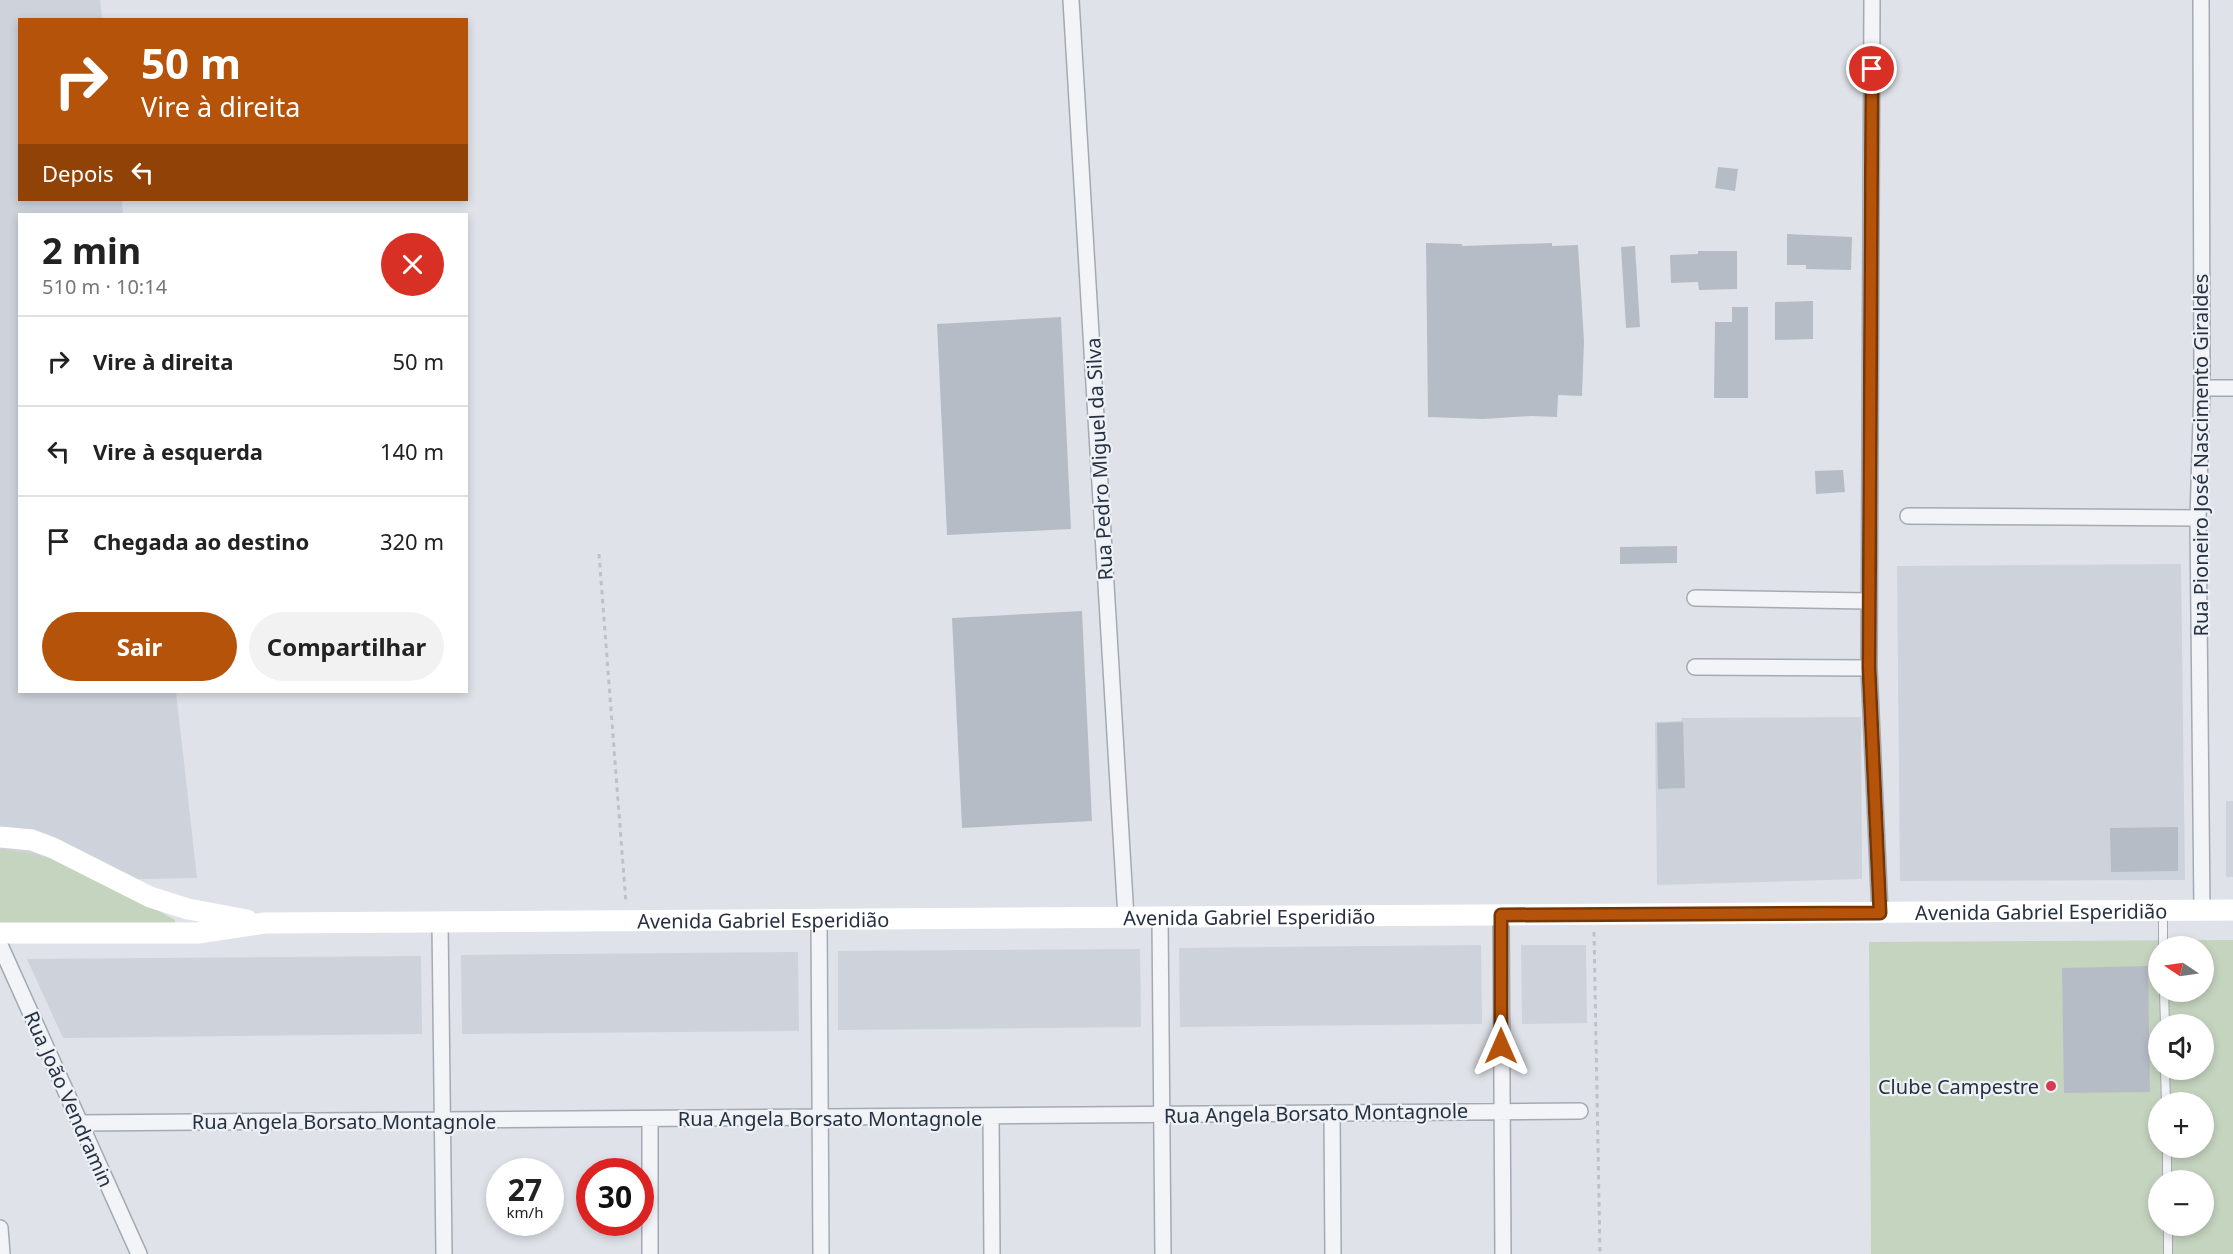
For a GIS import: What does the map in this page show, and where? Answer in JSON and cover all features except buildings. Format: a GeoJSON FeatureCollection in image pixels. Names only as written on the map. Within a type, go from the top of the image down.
{"type":"FeatureCollection","features":[{"type":"Feature","properties":{"kind":"main road","name":"Avenida Gabriel Esperidião"},"geometry":{"type":"LineString","coordinates":[[0,837],[32,840],[53,848],[150,897],[188,909],[265,923]]}},
{"type":"Feature","properties":{"kind":"main road","name":"Avenida Gabriel Esperidião"},"geometry":{"type":"LineString","coordinates":[[0,933],[198,933],[265,923],[2233,910]]}},
{"type":"Feature","properties":{"kind":"street","name":"Rua Pedro Miguel da Silva"},"geometry":{"type":"LineString","coordinates":[[1071,0],[1126,918]]}},
{"type":"Feature","properties":{"kind":"street"},"geometry":{"type":"LineString","coordinates":[[1872,0],[1868,601],[1880,913]]}},
{"type":"Feature","properties":{"kind":"street","name":"Rua Pioneiro José Nascimento Giraldes"},"geometry":{"type":"LineString","coordinates":[[2201,0],[2202,388],[2198,518],[2202,911]]}},
{"type":"Feature","properties":{"kind":"street"},"geometry":{"type":"LineString","coordinates":[[2202,388],[2233,388]]}},
{"type":"Feature","properties":{"kind":"street"},"geometry":{"type":"LineString","coordinates":[[1908,516],[2198,518]]}},
{"type":"Feature","properties":{"kind":"street"},"geometry":{"type":"LineString","coordinates":[[1695,598],[1868,601]]}},
{"type":"Feature","properties":{"kind":"street"},"geometry":{"type":"LineString","coordinates":[[1695,667],[1869,668]]}},
{"type":"Feature","properties":{"kind":"street"},"geometry":{"type":"LineString","coordinates":[[1501,915],[1503,1254]]}},
{"type":"Feature","properties":{"kind":"street"},"geometry":{"type":"LineString","coordinates":[[1160,918],[1163,1254]]}},
{"type":"Feature","properties":{"kind":"street"},"geometry":{"type":"LineString","coordinates":[[819,920],[821,1254]]}},
{"type":"Feature","properties":{"kind":"street"},"geometry":{"type":"LineString","coordinates":[[440,922],[444,1254]]}},
{"type":"Feature","properties":{"kind":"street","name":"Rua João Vendramin"},"geometry":{"type":"LineString","coordinates":[[0,945],[139,1254]]}},
{"type":"Feature","properties":{"kind":"street","name":"Rua Angela Borsato Montagnole"},"geometry":{"type":"LineString","coordinates":[[80,1123],[1580,1111]]}},
{"type":"Feature","properties":{"kind":"street"},"geometry":{"type":"LineString","coordinates":[[1332,1114],[1333,1254]]}},
{"type":"Feature","properties":{"kind":"street"},"geometry":{"type":"LineString","coordinates":[[991,1117],[992,1254]]}},
{"type":"Feature","properties":{"kind":"street"},"geometry":{"type":"LineString","coordinates":[[650,1119],[651,1254]]}},
{"type":"Feature","properties":{"kind":"street"},"geometry":{"type":"LineString","coordinates":[[0,1228],[2,1254]]}},
{"type":"Feature","properties":{"kind":"lane"},"geometry":{"type":"LineString","coordinates":[[2163,911],[2163,936]]}},
{"type":"Feature","properties":{"kind":"lane"},"geometry":{"type":"LineString","coordinates":[[2168,1236],[2168,1254]]}},
{"type":"Feature","properties":{"kind":"path"},"geometry":{"type":"LineString","coordinates":[[599,554],[627,921]]}},
{"type":"Feature","properties":{"kind":"path"},"geometry":{"type":"LineString","coordinates":[[1593,915],[1600,1254]]}},
{"type":"Feature","properties":{"kind":"shaded area"},"geometry":{"type":"Polygon","coordinates":[[[0,0],[100,0],[102,18],[18,18],[18,201],[122,201],[123,213],[18,213],[18,693],[176,693],[197,878],[0,882],[0,0]]]}},
{"type":"Feature","properties":{"kind":"shaded area"},"geometry":{"type":"Polygon","coordinates":[[[2181,564],[2185,880],[1900,881],[1897,566],[2181,564]]]}},
{"type":"Feature","properties":{"kind":"shaded area"},"geometry":{"type":"Polygon","coordinates":[[[1861,717],[1862,879],[1657,885],[1655,722],[1681,721],[1682,718],[1861,717]]]}},
{"type":"Feature","properties":{"kind":"shaded area"},"geometry":{"type":"Polygon","coordinates":[[[2226,801],[2233,801],[2233,877],[2226,877],[2226,801]]]}},
{"type":"Feature","properties":{"kind":"shaded area"},"geometry":{"type":"Polygon","coordinates":[[[1481,945],[1482,1024],[1180,1027],[1179,948],[1481,945]]]}},
{"type":"Feature","properties":{"kind":"shaded area"},"geometry":{"type":"Polygon","coordinates":[[[1521,945],[1586,945],[1587,1023],[1522,1024],[1521,945]]]}},
{"type":"Feature","properties":{"kind":"shaded area"},"geometry":{"type":"Polygon","coordinates":[[[1140,949],[1141,1027],[838,1030],[838,951],[1140,949]]]}},
{"type":"Feature","properties":{"kind":"shaded area"},"geometry":{"type":"Polygon","coordinates":[[[798,952],[799,1031],[462,1034],[461,955],[798,952]]]}},
{"type":"Feature","properties":{"kind":"shaded area"},"geometry":{"type":"Polygon","coordinates":[[[421,956],[422,1034],[63,1038],[27,959],[421,956]]]}},
{"type":"Feature","properties":{"kind":"green space"},"geometry":{"type":"Polygon","coordinates":[[[0,849],[53,860],[161,912],[175,920],[175,923],[0,925],[0,849]]]}},
{"type":"Feature","properties":{"kind":"green space","name":"Clube Campestre"},"geometry":{"type":"Polygon","coordinates":[[[2148,940],[2148,1002],[2214,1002],[2214,940],[2233,940],[2233,1254],[1871,1254],[1869,942],[2148,940]]]}},
{"type":"Feature","properties":{"kind":"place","name":"Clube Campestre"},"geometry":{"type":"Point","coordinates":[2051,1086]}},
{"type":"Feature","properties":{"kind":"route"},"geometry":{"type":"LineString","coordinates":[[1501,1046],[1501,915],[1880,913],[1868,601],[1872,69]]}}]}
